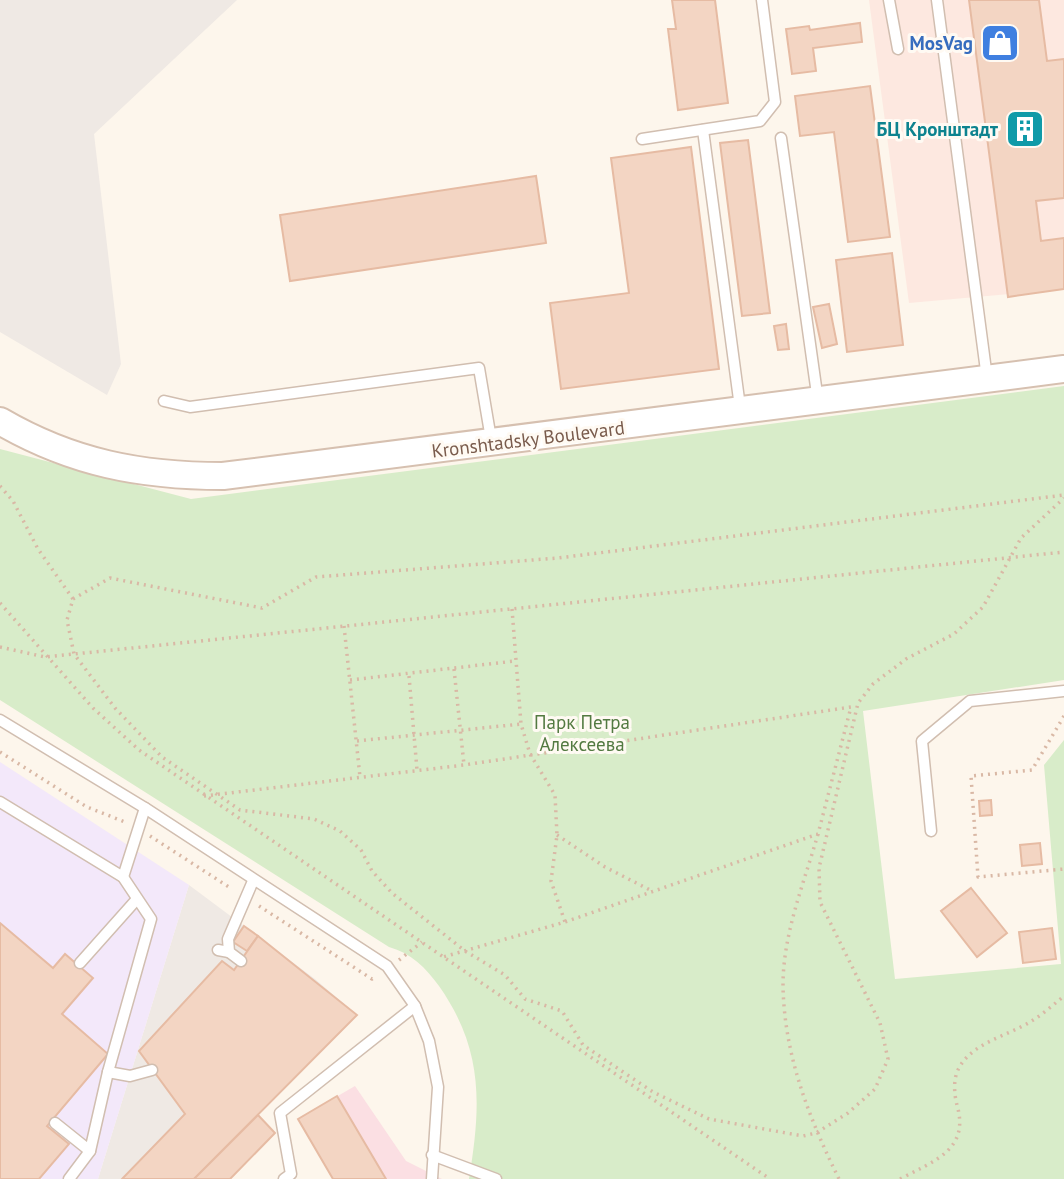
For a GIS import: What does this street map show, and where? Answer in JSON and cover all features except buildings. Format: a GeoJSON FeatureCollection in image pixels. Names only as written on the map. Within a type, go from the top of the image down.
{"type":"FeatureCollection","features":[{"type":"Feature","properties":{"kind":"main road","name":"Kronshtadsky Boulevard"},"geometry":{"type":"LineString","coordinates":[[0,421],[62,451],[110,467],[167,476],[264,473],[1064,369]]}},
{"type":"Feature","properties":{"kind":"lane"},"geometry":{"type":"LineString","coordinates":[[642,139],[760,121],[775,102],[762,0]]}},
{"type":"Feature","properties":{"kind":"lane"},"geometry":{"type":"LineString","coordinates":[[889,0],[898,49]]}},
{"type":"Feature","properties":{"kind":"lane"},"geometry":{"type":"LineString","coordinates":[[937,0],[988,379]]}},
{"type":"Feature","properties":{"kind":"lane"},"geometry":{"type":"LineString","coordinates":[[704,130],[740,411]]}},
{"type":"Feature","properties":{"kind":"lane"},"geometry":{"type":"LineString","coordinates":[[781,138],[818,401]]}},
{"type":"Feature","properties":{"kind":"lane"},"geometry":{"type":"LineString","coordinates":[[164,401],[190,407],[478,368],[491,443]]}},
{"type":"Feature","properties":{"kind":"lane"},"geometry":{"type":"LineString","coordinates":[[932,831],[922,741],[970,701],[1064,691]]}},
{"type":"Feature","properties":{"kind":"lane"},"geometry":{"type":"LineString","coordinates":[[0,720],[145,808],[387,966],[415,1006],[429,1041],[438,1087],[438,1116],[431,1177]]}},
{"type":"Feature","properties":{"kind":"lane"},"geometry":{"type":"LineString","coordinates":[[0,802],[123,877],[151,919],[108,1072],[90,1151],[69,1179]]}},
{"type":"Feature","properties":{"kind":"lane"},"geometry":{"type":"LineString","coordinates":[[123,877],[145,808]]}},
{"type":"Feature","properties":{"kind":"lane"},"geometry":{"type":"LineString","coordinates":[[241,961],[224,951],[253,881]]}},
{"type":"Feature","properties":{"kind":"lane"},"geometry":{"type":"LineString","coordinates":[[80,963],[137,899]]}},
{"type":"Feature","properties":{"kind":"lane"},"geometry":{"type":"LineString","coordinates":[[289,1177],[279,1113],[415,1006]]}},
{"type":"Feature","properties":{"kind":"lane"},"geometry":{"type":"LineString","coordinates":[[108,1072],[130,1076],[152,1070]]}},
{"type":"Feature","properties":{"kind":"lane"},"geometry":{"type":"LineString","coordinates":[[55,1123],[90,1151]]}},
{"type":"Feature","properties":{"kind":"lane"},"geometry":{"type":"LineString","coordinates":[[432,1155],[496,1179]]}},
{"type":"Feature","properties":{"kind":"path"},"geometry":{"type":"LineString","coordinates":[[0,486],[13,501],[38,549],[73,599]]}},
{"type":"Feature","properties":{"kind":"path"},"geometry":{"type":"LineString","coordinates":[[1064,497],[1021,538],[983,607],[954,634],[895,667],[873,684],[858,703],[819,868],[820,902],[880,1023],[888,1059],[876,1089],[848,1113],[816,1133],[803,1136],[709,1119],[653,1092],[583,1045],[562,1011],[525,999],[505,975],[465,950],[392,893],[360,850],[340,831],[314,819],[240,810],[214,794],[162,757],[115,708],[74,654],[67,620],[73,599],[110,578],[261,608],[316,576],[558,558],[1064,497]]}},
{"type":"Feature","properties":{"kind":"path"},"geometry":{"type":"LineString","coordinates":[[0,647],[45,657],[1064,552]]}},
{"type":"Feature","properties":{"kind":"path"},"geometry":{"type":"LineString","coordinates":[[0,603],[45,657],[93,708],[139,750],[770,1179]]}},
{"type":"Feature","properties":{"kind":"path"},"geometry":{"type":"LineString","coordinates":[[512,609],[521,724],[530,754],[555,795],[557,835],[551,881],[565,922]]}},
{"type":"Feature","properties":{"kind":"path"},"geometry":{"type":"LineString","coordinates":[[344,626],[360,777]]}},
{"type":"Feature","properties":{"kind":"path"},"geometry":{"type":"LineString","coordinates":[[350,680],[409,676],[515,660]]}},
{"type":"Feature","properties":{"kind":"path"},"geometry":{"type":"LineString","coordinates":[[454,669],[464,765]]}},
{"type":"Feature","properties":{"kind":"path"},"geometry":{"type":"LineString","coordinates":[[409,676],[417,770]]}},
{"type":"Feature","properties":{"kind":"path"},"geometry":{"type":"LineString","coordinates":[[204,796],[464,765],[851,706],[791,926],[783,984],[789,1050],[816,1133],[839,1179]]}},
{"type":"Feature","properties":{"kind":"path"},"geometry":{"type":"LineString","coordinates":[[1064,716],[1032,770],[971,776],[978,877],[1064,869]]}},
{"type":"Feature","properties":{"kind":"path"},"geometry":{"type":"LineString","coordinates":[[357,741],[521,724]]}},
{"type":"Feature","properties":{"kind":"path"},"geometry":{"type":"LineString","coordinates":[[0,752],[88,807],[140,828],[372,979],[387,966],[404,958],[422,942]]}},
{"type":"Feature","properties":{"kind":"path"},"geometry":{"type":"LineString","coordinates":[[443,957],[565,922],[818,834]]}},
{"type":"Feature","properties":{"kind":"path"},"geometry":{"type":"LineString","coordinates":[[557,835],[605,867],[652,891]]}},
{"type":"Feature","properties":{"kind":"path"},"geometry":{"type":"LineString","coordinates":[[900,1179],[946,1152],[960,1138],[961,1119],[954,1094],[958,1069],[971,1053],[1030,1021],[1064,996]]}},
{"type":"Feature","properties":{"kind":"shaded area"},"geometry":{"type":"Polygon","coordinates":[[[0,0],[237,0],[94,134],[121,364],[107,395],[0,332],[0,0]]]}},
{"type":"Feature","properties":{"kind":"shaded area"},"geometry":{"type":"Polygon","coordinates":[[[869,0],[1064,0],[1064,289],[909,303],[869,0]]]}},
{"type":"Feature","properties":{"kind":"shaded area"},"geometry":{"type":"Polygon","coordinates":[[[0,762],[189,885],[98,1179],[0,1179],[0,762]]]}},
{"type":"Feature","properties":{"kind":"shaded area"},"geometry":{"type":"Polygon","coordinates":[[[189,885],[315,979],[357,1015],[194,1179],[98,1179],[189,885]]]}},
{"type":"Feature","properties":{"kind":"shaded area"},"geometry":{"type":"Polygon","coordinates":[[[355,1086],[406,1161],[442,1179],[333,1179],[298,1119],[355,1086]]]}},
{"type":"Feature","properties":{"kind":"green space","name":"Парк Петра Алексеева"},"geometry":{"type":"Polygon","coordinates":[[[1064,386],[1064,680],[863,711],[895,979],[1061,964],[1044,765],[1064,740],[1064,1179],[469,1179],[477,1103],[471,1056],[454,1010],[423,967],[0,700],[0,449],[191,499],[1064,386]]]}},
{"type":"Feature","properties":{"kind":"place","name":"MosVag"},"geometry":{"type":"Point","coordinates":[1000,43]}},
{"type":"Feature","properties":{"kind":"place","name":"БЦ Кронштадт"},"geometry":{"type":"Point","coordinates":[1025,129]}}]}
